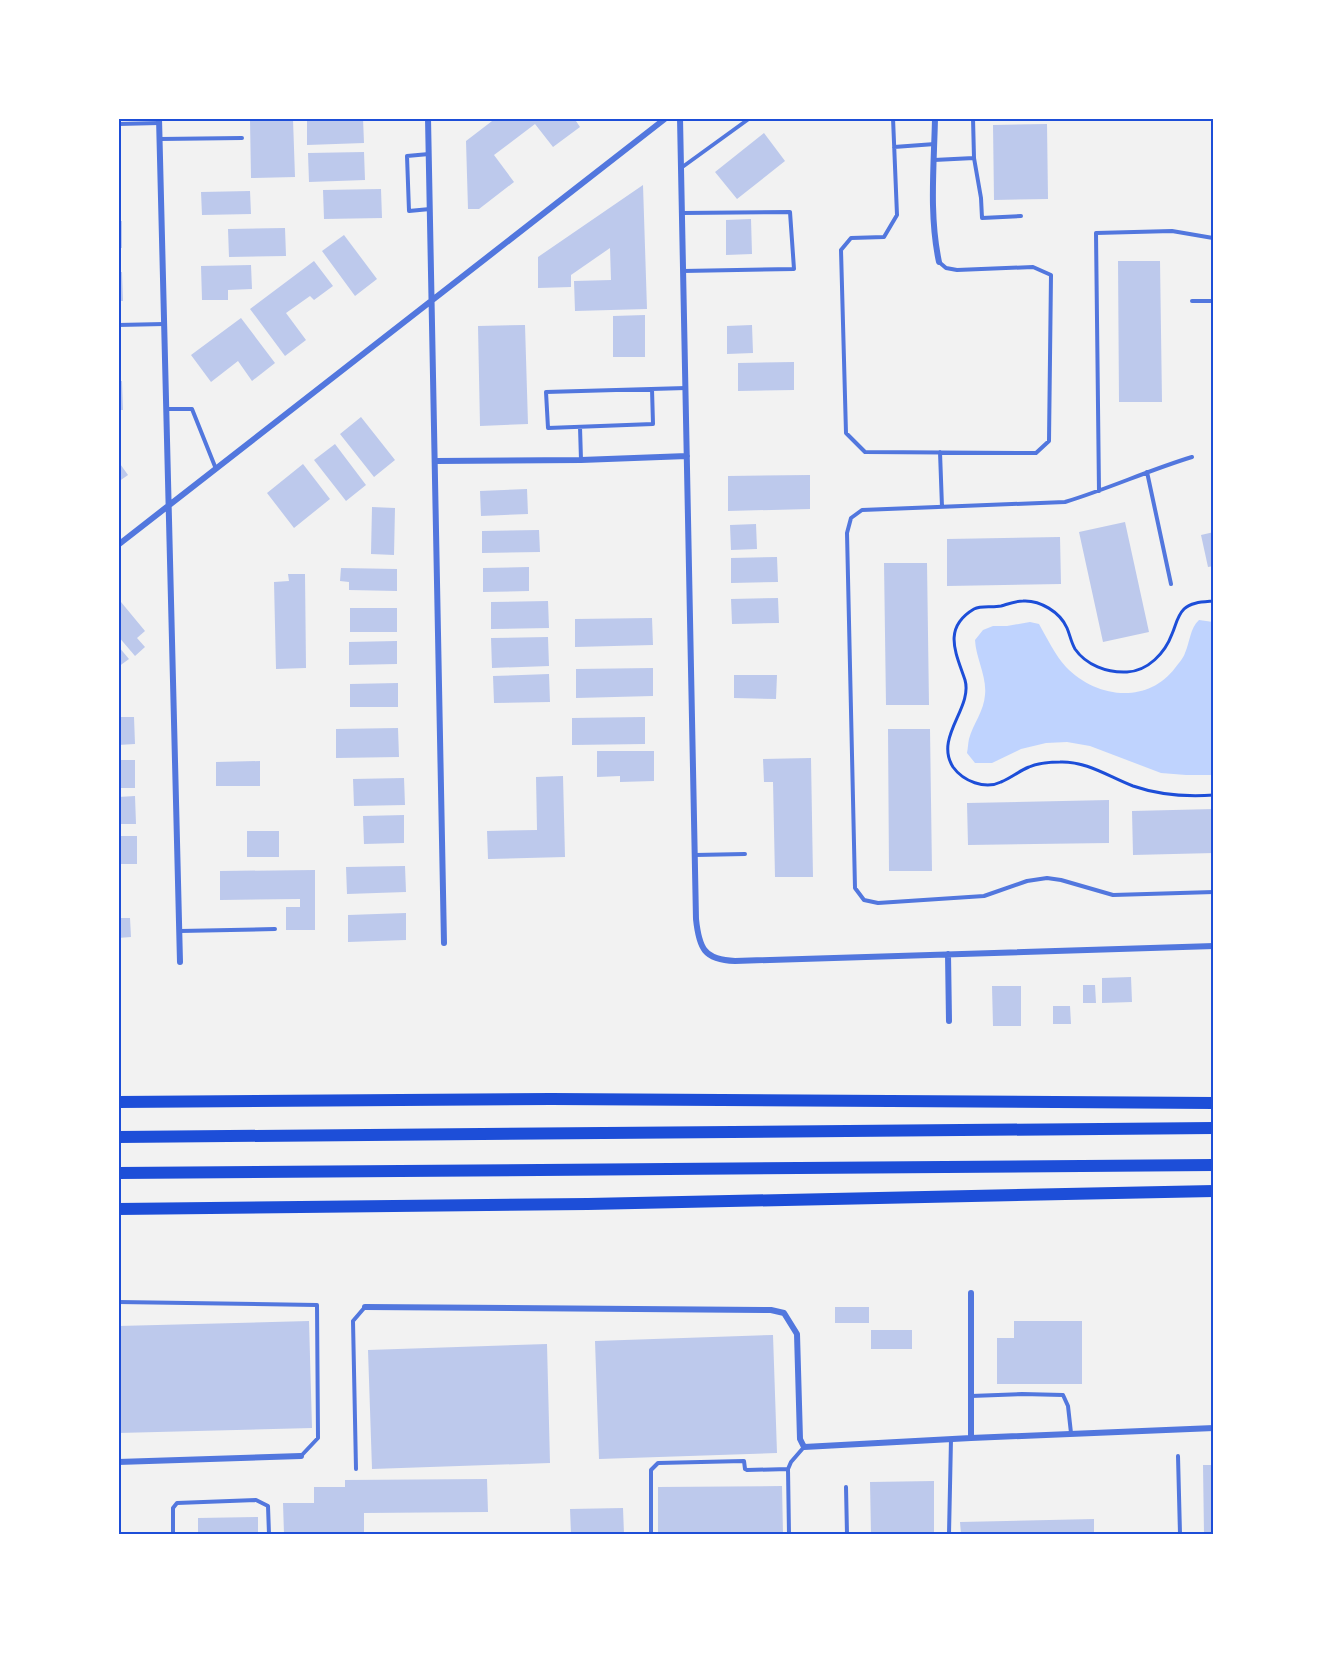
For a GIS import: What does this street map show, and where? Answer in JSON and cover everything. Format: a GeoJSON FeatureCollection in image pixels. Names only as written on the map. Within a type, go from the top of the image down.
{"type":"FeatureCollection","features":[{"type":"Feature","properties":{"kind":"highway"},"geometry":{"type":"LineString","coordinates":[[118,1102],[551,1099],[1214,1103]]}},
{"type":"Feature","properties":{"kind":"highway"},"geometry":{"type":"LineString","coordinates":[[118,1137],[1214,1128]]}},
{"type":"Feature","properties":{"kind":"highway"},"geometry":{"type":"LineString","coordinates":[[118,1173],[1214,1165]]}},
{"type":"Feature","properties":{"kind":"highway"},"geometry":{"type":"LineString","coordinates":[[118,1209],[588,1204],[1214,1191]]}},
{"type":"Feature","properties":{"kind":"street"},"geometry":{"type":"LineString","coordinates":[[428,118],[444,943]]}},
{"type":"Feature","properties":{"kind":"street"},"geometry":{"type":"LineString","coordinates":[[118,545],[666,118]]}},
{"type":"Feature","properties":{"kind":"street"},"geometry":{"type":"LineString","coordinates":[[680,118],[697,928],[700,942],[707,954],[719,959],[735,961],[1214,946]]}},
{"type":"Feature","properties":{"kind":"street"},"geometry":{"type":"LineString","coordinates":[[935,118],[934,233],[939,262]]}},
{"type":"Feature","properties":{"kind":"street"},"geometry":{"type":"LineString","coordinates":[[159,121],[180,962]]}},
{"type":"Feature","properties":{"kind":"street"},"geometry":{"type":"LineString","coordinates":[[435,461],[581,460],[687,456]]}},
{"type":"Feature","properties":{"kind":"street"},"geometry":{"type":"LineString","coordinates":[[948,954],[949,1022]]}},
{"type":"Feature","properties":{"kind":"street"},"geometry":{"type":"LineString","coordinates":[[971,1293],[971,1438]]}},
{"type":"Feature","properties":{"kind":"street"},"geometry":{"type":"LineString","coordinates":[[365,1307],[771,1310],[784,1313],[797,1334],[800,1439],[804,1447],[1214,1428]]}},
{"type":"Feature","properties":{"kind":"street"},"geometry":{"type":"LineString","coordinates":[[118,1461],[301,1456]]}},
{"type":"Feature","properties":{"kind":"lane"},"geometry":{"type":"LineString","coordinates":[[681,168],[750,118]]}},
{"type":"Feature","properties":{"kind":"lane"},"geometry":{"type":"LineString","coordinates":[[893,118],[897,214],[884,237],[851,238],[841,250],[846,433],[865,452],[1036,453],[1049,441],[1051,275],[1033,267],[957,270],[946,268],[939,262]]}},
{"type":"Feature","properties":{"kind":"lane"},"geometry":{"type":"LineString","coordinates":[[973,118],[974,158],[982,218],[1021,216]]}},
{"type":"Feature","properties":{"kind":"lane"},"geometry":{"type":"LineString","coordinates":[[118,124],[159,121]]}},
{"type":"Feature","properties":{"kind":"lane"},"geometry":{"type":"LineString","coordinates":[[160,139],[243,138]]}},
{"type":"Feature","properties":{"kind":"lane"},"geometry":{"type":"LineString","coordinates":[[894,147],[934,144]]}},
{"type":"Feature","properties":{"kind":"lane"},"geometry":{"type":"LineString","coordinates":[[429,154],[407,156],[407,167],[409,211],[431,209]]}},
{"type":"Feature","properties":{"kind":"lane"},"geometry":{"type":"LineString","coordinates":[[934,160],[974,158]]}},
{"type":"Feature","properties":{"kind":"lane"},"geometry":{"type":"LineString","coordinates":[[682,213],[790,212],[794,268],[683,270]]}},
{"type":"Feature","properties":{"kind":"lane"},"geometry":{"type":"LineString","coordinates":[[1099,491],[1096,233],[1172,231],[1212,238]]}},
{"type":"Feature","properties":{"kind":"lane"},"geometry":{"type":"LineString","coordinates":[[1192,302],[1214,302]]}},
{"type":"Feature","properties":{"kind":"lane"},"geometry":{"type":"LineString","coordinates":[[118,325],[164,324]]}},
{"type":"Feature","properties":{"kind":"lane"},"geometry":{"type":"LineString","coordinates":[[652,389],[653,424],[548,428],[546,392],[686,388]]}},
{"type":"Feature","properties":{"kind":"lane"},"geometry":{"type":"LineString","coordinates":[[166,409],[192,409],[216,470]]}},
{"type":"Feature","properties":{"kind":"lane"},"geometry":{"type":"LineString","coordinates":[[580,427],[581,460]]}},
{"type":"Feature","properties":{"kind":"lane"},"geometry":{"type":"LineString","coordinates":[[940,453],[942,507]]}},
{"type":"Feature","properties":{"kind":"lane"},"geometry":{"type":"LineString","coordinates":[[1192,457],[1065,502],[862,510],[851,518],[847,533],[855,888],[864,900],[878,903],[984,896],[1027,881],[1047,878],[1113,895],[1214,892]]}},
{"type":"Feature","properties":{"kind":"lane"},"geometry":{"type":"LineString","coordinates":[[1147,472],[1171,584]]}},
{"type":"Feature","properties":{"kind":"lane"},"geometry":{"type":"LineString","coordinates":[[695,855],[745,854]]}},
{"type":"Feature","properties":{"kind":"lane"},"geometry":{"type":"LineString","coordinates":[[179,931],[275,929]]}},
{"type":"Feature","properties":{"kind":"lane"},"geometry":{"type":"LineString","coordinates":[[118,1302],[316,1305],[318,1438],[301,1456]]}},
{"type":"Feature","properties":{"kind":"lane"},"geometry":{"type":"LineString","coordinates":[[356,1469],[353,1321],[365,1307]]}},
{"type":"Feature","properties":{"kind":"lane"},"geometry":{"type":"LineString","coordinates":[[971,1396],[1063,1395],[1068,1406],[1071,1434]]}},
{"type":"Feature","properties":{"kind":"lane"},"geometry":{"type":"LineString","coordinates":[[950,1534],[951,1439]]}},
{"type":"Feature","properties":{"kind":"lane"},"geometry":{"type":"LineString","coordinates":[[789,1534],[788,1469],[790,1462],[804,1447]]}},
{"type":"Feature","properties":{"kind":"lane"},"geometry":{"type":"LineString","coordinates":[[1178,1456],[1180,1534]]}},
{"type":"Feature","properties":{"kind":"lane"},"geometry":{"type":"LineString","coordinates":[[651,1534],[651,1470],[658,1463],[744,1461],[747,1470],[788,1469]]}},
{"type":"Feature","properties":{"kind":"lane"},"geometry":{"type":"LineString","coordinates":[[846,1487],[847,1534]]}},
{"type":"Feature","properties":{"kind":"lane"},"geometry":{"type":"LineString","coordinates":[[173,1534],[173,1508],[177,1503],[256,1500],[268,1506],[269,1534]]}},
{"type":"Feature","properties":{"kind":"path"},"geometry":{"type":"LineString","coordinates":[[1214,601],[1195,603],[1184,608],[1177,619],[1168,645],[1161,654],[1141,669],[1126,672],[1098,669],[1076,650],[1067,627],[1059,616],[1039,603],[1025,601],[978,607],[963,616],[952,641],[965,682],[966,693],[948,747],[954,768],[962,777],[972,782],[1000,783],[1032,765],[1074,762],[1144,789],[1189,796],[1214,795]]}},
{"type":"Feature","properties":{"kind":"water"},"geometry":{"type":"Polygon","coordinates":[[[1199,620],[1213,622],[1213,775],[1161,773],[1090,746],[1067,742],[1046,743],[1021,749],[992,763],[975,763],[967,753],[969,739],[983,707],[985,695],[975,640],[983,630],[993,626],[1030,622],[1039,624],[1066,667],[1092,685],[1106,691],[1121,693],[1150,688],[1164,680],[1183,657],[1192,631],[1199,620]]]}},
{"type":"Feature","properties":{"kind":"building"},"geometry":{"type":"Polygon","coordinates":[[[307,118],[363,118],[364,143],[307,145],[307,118]]]}},
{"type":"Feature","properties":{"kind":"building"},"geometry":{"type":"Polygon","coordinates":[[[496,118],[574,118],[580,127],[553,147],[535,124],[494,155],[514,182],[479,209],[468,209],[466,141],[496,118]]]}},
{"type":"Feature","properties":{"kind":"building"},"geometry":{"type":"Polygon","coordinates":[[[293,119],[295,177],[251,178],[250,120],[293,119]]]}},
{"type":"Feature","properties":{"kind":"building"},"geometry":{"type":"Polygon","coordinates":[[[1047,124],[1048,199],[994,200],[993,125],[1047,124]]]}},
{"type":"Feature","properties":{"kind":"building"},"geometry":{"type":"Polygon","coordinates":[[[764,133],[785,161],[737,199],[715,172],[764,133]]]}},
{"type":"Feature","properties":{"kind":"building"},"geometry":{"type":"Polygon","coordinates":[[[364,152],[365,180],[309,182],[308,153],[364,152]]]}},
{"type":"Feature","properties":{"kind":"building"},"geometry":{"type":"Polygon","coordinates":[[[118,158],[121,158],[121,186],[118,186],[118,158]]]}},
{"type":"Feature","properties":{"kind":"building"},"geometry":{"type":"Polygon","coordinates":[[[643,185],[647,309],[575,311],[574,281],[611,280],[610,248],[571,275],[571,287],[538,288],[538,257],[643,185]]]}},
{"type":"Feature","properties":{"kind":"building"},"geometry":{"type":"Polygon","coordinates":[[[381,189],[382,218],[324,219],[323,190],[381,189]]]}},
{"type":"Feature","properties":{"kind":"building"},"geometry":{"type":"Polygon","coordinates":[[[250,191],[251,214],[202,215],[201,192],[250,191]]]}},
{"type":"Feature","properties":{"kind":"building"},"geometry":{"type":"Polygon","coordinates":[[[751,219],[752,254],[726,255],[726,220],[751,219]]]}},
{"type":"Feature","properties":{"kind":"building"},"geometry":{"type":"Polygon","coordinates":[[[118,221],[122,221],[122,248],[118,248],[118,221]]]}},
{"type":"Feature","properties":{"kind":"building"},"geometry":{"type":"Polygon","coordinates":[[[285,228],[286,256],[229,257],[228,229],[285,228]]]}},
{"type":"Feature","properties":{"kind":"building"},"geometry":{"type":"Polygon","coordinates":[[[344,235],[377,279],[355,296],[322,251],[344,235]]]}},
{"type":"Feature","properties":{"kind":"building"},"geometry":{"type":"Polygon","coordinates":[[[314,261],[333,286],[314,300],[310,296],[286,313],[306,340],[285,356],[250,309],[314,261]]]}},
{"type":"Feature","properties":{"kind":"building"},"geometry":{"type":"Polygon","coordinates":[[[1118,261],[1160,261],[1162,402],[1119,402],[1118,261]]]}},
{"type":"Feature","properties":{"kind":"building"},"geometry":{"type":"Polygon","coordinates":[[[251,265],[252,289],[228,290],[228,300],[202,300],[201,266],[251,265]]]}},
{"type":"Feature","properties":{"kind":"building"},"geometry":{"type":"Polygon","coordinates":[[[118,272],[122,272],[123,301],[118,301],[118,272]]]}},
{"type":"Feature","properties":{"kind":"building"},"geometry":{"type":"Polygon","coordinates":[[[645,315],[645,357],[613,357],[613,316],[645,315]]]}},
{"type":"Feature","properties":{"kind":"building"},"geometry":{"type":"Polygon","coordinates":[[[241,318],[275,363],[252,381],[238,361],[211,382],[191,355],[241,318]]]}},
{"type":"Feature","properties":{"kind":"building"},"geometry":{"type":"Polygon","coordinates":[[[525,325],[528,424],[480,426],[478,326],[525,325]]]}},
{"type":"Feature","properties":{"kind":"building"},"geometry":{"type":"Polygon","coordinates":[[[752,325],[753,353],[727,354],[727,326],[752,325]]]}},
{"type":"Feature","properties":{"kind":"building"},"geometry":{"type":"Polygon","coordinates":[[[794,362],[794,390],[738,391],[738,363],[794,362]]]}},
{"type":"Feature","properties":{"kind":"building"},"geometry":{"type":"Polygon","coordinates":[[[118,381],[122,381],[123,410],[118,410],[118,381]]]}},
{"type":"Feature","properties":{"kind":"building"},"geometry":{"type":"Polygon","coordinates":[[[361,417],[395,460],[374,477],[340,434],[361,417]]]}},
{"type":"Feature","properties":{"kind":"building"},"geometry":{"type":"Polygon","coordinates":[[[335,444],[366,485],[346,501],[314,460],[335,444]]]}},
{"type":"Feature","properties":{"kind":"building"},"geometry":{"type":"Polygon","coordinates":[[[118,461],[128,475],[118,482],[118,461]]]}},
{"type":"Feature","properties":{"kind":"building"},"geometry":{"type":"Polygon","coordinates":[[[303,464],[330,499],[294,528],[267,493],[303,464]]]}},
{"type":"Feature","properties":{"kind":"building"},"geometry":{"type":"Polygon","coordinates":[[[810,475],[810,509],[728,511],[728,476],[810,475]]]}},
{"type":"Feature","properties":{"kind":"building"},"geometry":{"type":"Polygon","coordinates":[[[527,489],[528,514],[481,516],[480,491],[527,489]]]}},
{"type":"Feature","properties":{"kind":"building"},"geometry":{"type":"Polygon","coordinates":[[[372,507],[395,508],[394,555],[371,554],[372,507]]]}},
{"type":"Feature","properties":{"kind":"building"},"geometry":{"type":"Polygon","coordinates":[[[1125,522],[1149,632],[1103,642],[1079,532],[1125,522]]]}},
{"type":"Feature","properties":{"kind":"building"},"geometry":{"type":"Polygon","coordinates":[[[756,524],[757,549],[731,550],[730,525],[756,524]]]}},
{"type":"Feature","properties":{"kind":"building"},"geometry":{"type":"Polygon","coordinates":[[[539,530],[540,552],[482,553],[482,531],[539,530]]]}},
{"type":"Feature","properties":{"kind":"building"},"geometry":{"type":"Polygon","coordinates":[[[1214,532],[1214,566],[1208,567],[1201,535],[1214,532]]]}},
{"type":"Feature","properties":{"kind":"building"},"geometry":{"type":"Polygon","coordinates":[[[1060,537],[1061,584],[947,586],[947,539],[1060,537]]]}},
{"type":"Feature","properties":{"kind":"building"},"geometry":{"type":"Polygon","coordinates":[[[777,557],[778,582],[731,583],[731,558],[777,557]]]}},
{"type":"Feature","properties":{"kind":"building"},"geometry":{"type":"Polygon","coordinates":[[[884,563],[927,563],[929,705],[886,705],[884,563]]]}},
{"type":"Feature","properties":{"kind":"building"},"geometry":{"type":"Polygon","coordinates":[[[529,567],[529,591],[483,592],[483,568],[529,567]]]}},
{"type":"Feature","properties":{"kind":"building"},"geometry":{"type":"Polygon","coordinates":[[[341,568],[397,569],[397,591],[349,590],[349,582],[340,581],[341,568]]]}},
{"type":"Feature","properties":{"kind":"building"},"geometry":{"type":"Polygon","coordinates":[[[288,574],[305,574],[306,668],[276,669],[274,582],[289,581],[288,574]]]}},
{"type":"Feature","properties":{"kind":"building"},"geometry":{"type":"Polygon","coordinates":[[[778,598],[779,623],[732,624],[731,599],[778,598]]]}},
{"type":"Feature","properties":{"kind":"building"},"geometry":{"type":"Polygon","coordinates":[[[548,601],[549,628],[491,629],[491,602],[548,601]]]}},
{"type":"Feature","properties":{"kind":"building"},"geometry":{"type":"Polygon","coordinates":[[[121,602],[145,631],[137,638],[145,647],[135,656],[118,636],[118,604],[121,602]]]}},
{"type":"Feature","properties":{"kind":"building"},"geometry":{"type":"Polygon","coordinates":[[[350,608],[397,608],[397,632],[350,632],[350,608]]]}},
{"type":"Feature","properties":{"kind":"building"},"geometry":{"type":"Polygon","coordinates":[[[652,618],[653,645],[575,647],[575,619],[652,618]]]}},
{"type":"Feature","properties":{"kind":"building"},"geometry":{"type":"Polygon","coordinates":[[[548,637],[549,666],[492,668],[491,638],[548,637]]]}},
{"type":"Feature","properties":{"kind":"building"},"geometry":{"type":"Polygon","coordinates":[[[397,641],[397,664],[349,665],[349,642],[397,641]]]}},
{"type":"Feature","properties":{"kind":"building"},"geometry":{"type":"Polygon","coordinates":[[[118,646],[129,659],[118,667],[118,646]]]}},
{"type":"Feature","properties":{"kind":"building"},"geometry":{"type":"Polygon","coordinates":[[[653,668],[653,696],[576,698],[576,669],[653,668]]]}},
{"type":"Feature","properties":{"kind":"building"},"geometry":{"type":"Polygon","coordinates":[[[549,674],[550,702],[494,703],[493,676],[549,674]]]}},
{"type":"Feature","properties":{"kind":"building"},"geometry":{"type":"Polygon","coordinates":[[[734,675],[777,675],[776,699],[734,698],[734,675]]]}},
{"type":"Feature","properties":{"kind":"building"},"geometry":{"type":"Polygon","coordinates":[[[398,683],[398,707],[350,707],[350,684],[398,683]]]}},
{"type":"Feature","properties":{"kind":"building"},"geometry":{"type":"Polygon","coordinates":[[[118,717],[134,717],[135,744],[118,745],[118,717]]]}},
{"type":"Feature","properties":{"kind":"building"},"geometry":{"type":"Polygon","coordinates":[[[645,717],[645,744],[572,745],[572,718],[645,717]]]}},
{"type":"Feature","properties":{"kind":"building"},"geometry":{"type":"Polygon","coordinates":[[[398,728],[399,757],[336,758],[336,729],[398,728]]]}},
{"type":"Feature","properties":{"kind":"building"},"geometry":{"type":"Polygon","coordinates":[[[888,729],[930,729],[932,871],[889,871],[888,729]]]}},
{"type":"Feature","properties":{"kind":"building"},"geometry":{"type":"Polygon","coordinates":[[[597,751],[654,751],[654,781],[620,782],[620,776],[597,777],[597,751]]]}},
{"type":"Feature","properties":{"kind":"building"},"geometry":{"type":"Polygon","coordinates":[[[811,758],[813,877],[775,877],[773,782],[764,782],[763,759],[811,758]]]}},
{"type":"Feature","properties":{"kind":"building"},"geometry":{"type":"Polygon","coordinates":[[[118,760],[135,760],[135,788],[118,788],[118,760]]]}},
{"type":"Feature","properties":{"kind":"building"},"geometry":{"type":"Polygon","coordinates":[[[260,761],[260,786],[216,786],[216,762],[260,761]]]}},
{"type":"Feature","properties":{"kind":"building"},"geometry":{"type":"Polygon","coordinates":[[[563,776],[565,857],[488,859],[487,831],[537,830],[536,777],[563,776]]]}},
{"type":"Feature","properties":{"kind":"building"},"geometry":{"type":"Polygon","coordinates":[[[404,778],[405,805],[354,806],[353,779],[404,778]]]}},
{"type":"Feature","properties":{"kind":"building"},"geometry":{"type":"Polygon","coordinates":[[[135,796],[136,824],[118,824],[118,797],[135,796]]]}},
{"type":"Feature","properties":{"kind":"building"},"geometry":{"type":"Polygon","coordinates":[[[1109,800],[1109,843],[968,845],[967,803],[1109,800]]]}},
{"type":"Feature","properties":{"kind":"building"},"geometry":{"type":"Polygon","coordinates":[[[1214,809],[1214,853],[1133,855],[1132,811],[1214,809]]]}},
{"type":"Feature","properties":{"kind":"building"},"geometry":{"type":"Polygon","coordinates":[[[404,815],[404,843],[364,844],[363,816],[404,815]]]}},
{"type":"Feature","properties":{"kind":"building"},"geometry":{"type":"Polygon","coordinates":[[[247,831],[279,831],[279,857],[247,857],[247,831]]]}},
{"type":"Feature","properties":{"kind":"building"},"geometry":{"type":"Polygon","coordinates":[[[118,836],[137,836],[137,864],[118,864],[118,836]]]}},
{"type":"Feature","properties":{"kind":"building"},"geometry":{"type":"Polygon","coordinates":[[[405,866],[406,892],[347,894],[346,867],[405,866]]]}},
{"type":"Feature","properties":{"kind":"building"},"geometry":{"type":"Polygon","coordinates":[[[315,870],[315,930],[286,930],[286,907],[300,907],[300,899],[220,900],[220,871],[315,870]]]}},
{"type":"Feature","properties":{"kind":"building"},"geometry":{"type":"Polygon","coordinates":[[[406,913],[406,940],[348,942],[348,915],[406,913]]]}},
{"type":"Feature","properties":{"kind":"building"},"geometry":{"type":"Polygon","coordinates":[[[118,918],[130,918],[131,937],[118,938],[118,918]]]}},
{"type":"Feature","properties":{"kind":"building"},"geometry":{"type":"Polygon","coordinates":[[[1131,977],[1132,1002],[1102,1003],[1102,978],[1131,977]]]}},
{"type":"Feature","properties":{"kind":"building"},"geometry":{"type":"Polygon","coordinates":[[[1083,985],[1095,985],[1096,1003],[1083,1003],[1083,985]]]}},
{"type":"Feature","properties":{"kind":"building"},"geometry":{"type":"Polygon","coordinates":[[[992,986],[1021,986],[1021,1026],[993,1026],[992,986]]]}},
{"type":"Feature","properties":{"kind":"building"},"geometry":{"type":"Polygon","coordinates":[[[1053,1006],[1070,1006],[1071,1024],[1053,1024],[1053,1006]]]}},
{"type":"Feature","properties":{"kind":"building"},"geometry":{"type":"Polygon","coordinates":[[[835,1307],[869,1307],[869,1323],[835,1323],[835,1307]]]}},
{"type":"Feature","properties":{"kind":"building"},"geometry":{"type":"Polygon","coordinates":[[[309,1321],[312,1428],[118,1433],[118,1326],[309,1321]]]}},
{"type":"Feature","properties":{"kind":"building"},"geometry":{"type":"Polygon","coordinates":[[[1014,1321],[1082,1321],[1082,1384],[997,1384],[997,1338],[1014,1338],[1014,1321]]]}},
{"type":"Feature","properties":{"kind":"building"},"geometry":{"type":"Polygon","coordinates":[[[871,1330],[912,1330],[912,1349],[871,1349],[871,1330]]]}},
{"type":"Feature","properties":{"kind":"building"},"geometry":{"type":"Polygon","coordinates":[[[773,1335],[777,1453],[599,1459],[595,1341],[773,1335]]]}},
{"type":"Feature","properties":{"kind":"building"},"geometry":{"type":"Polygon","coordinates":[[[547,1344],[550,1463],[372,1469],[368,1350],[547,1344]]]}},
{"type":"Feature","properties":{"kind":"building"},"geometry":{"type":"Polygon","coordinates":[[[1203,1465],[1214,1465],[1214,1534],[1204,1534],[1203,1465]]]}},
{"type":"Feature","properties":{"kind":"building"},"geometry":{"type":"Polygon","coordinates":[[[487,1479],[488,1512],[364,1513],[364,1534],[284,1534],[283,1503],[314,1503],[314,1487],[345,1487],[345,1480],[487,1479]]]}},
{"type":"Feature","properties":{"kind":"building"},"geometry":{"type":"Polygon","coordinates":[[[934,1481],[934,1534],[871,1534],[870,1482],[934,1481]]]}},
{"type":"Feature","properties":{"kind":"building"},"geometry":{"type":"Polygon","coordinates":[[[782,1486],[783,1534],[658,1534],[658,1487],[782,1486]]]}},
{"type":"Feature","properties":{"kind":"building"},"geometry":{"type":"Polygon","coordinates":[[[623,1508],[624,1534],[571,1534],[570,1509],[623,1508]]]}},
{"type":"Feature","properties":{"kind":"building"},"geometry":{"type":"Polygon","coordinates":[[[258,1517],[258,1534],[198,1534],[198,1518],[258,1517]]]}},
{"type":"Feature","properties":{"kind":"building"},"geometry":{"type":"Polygon","coordinates":[[[1094,1519],[1094,1534],[961,1534],[960,1522],[1094,1519]]]}}]}
